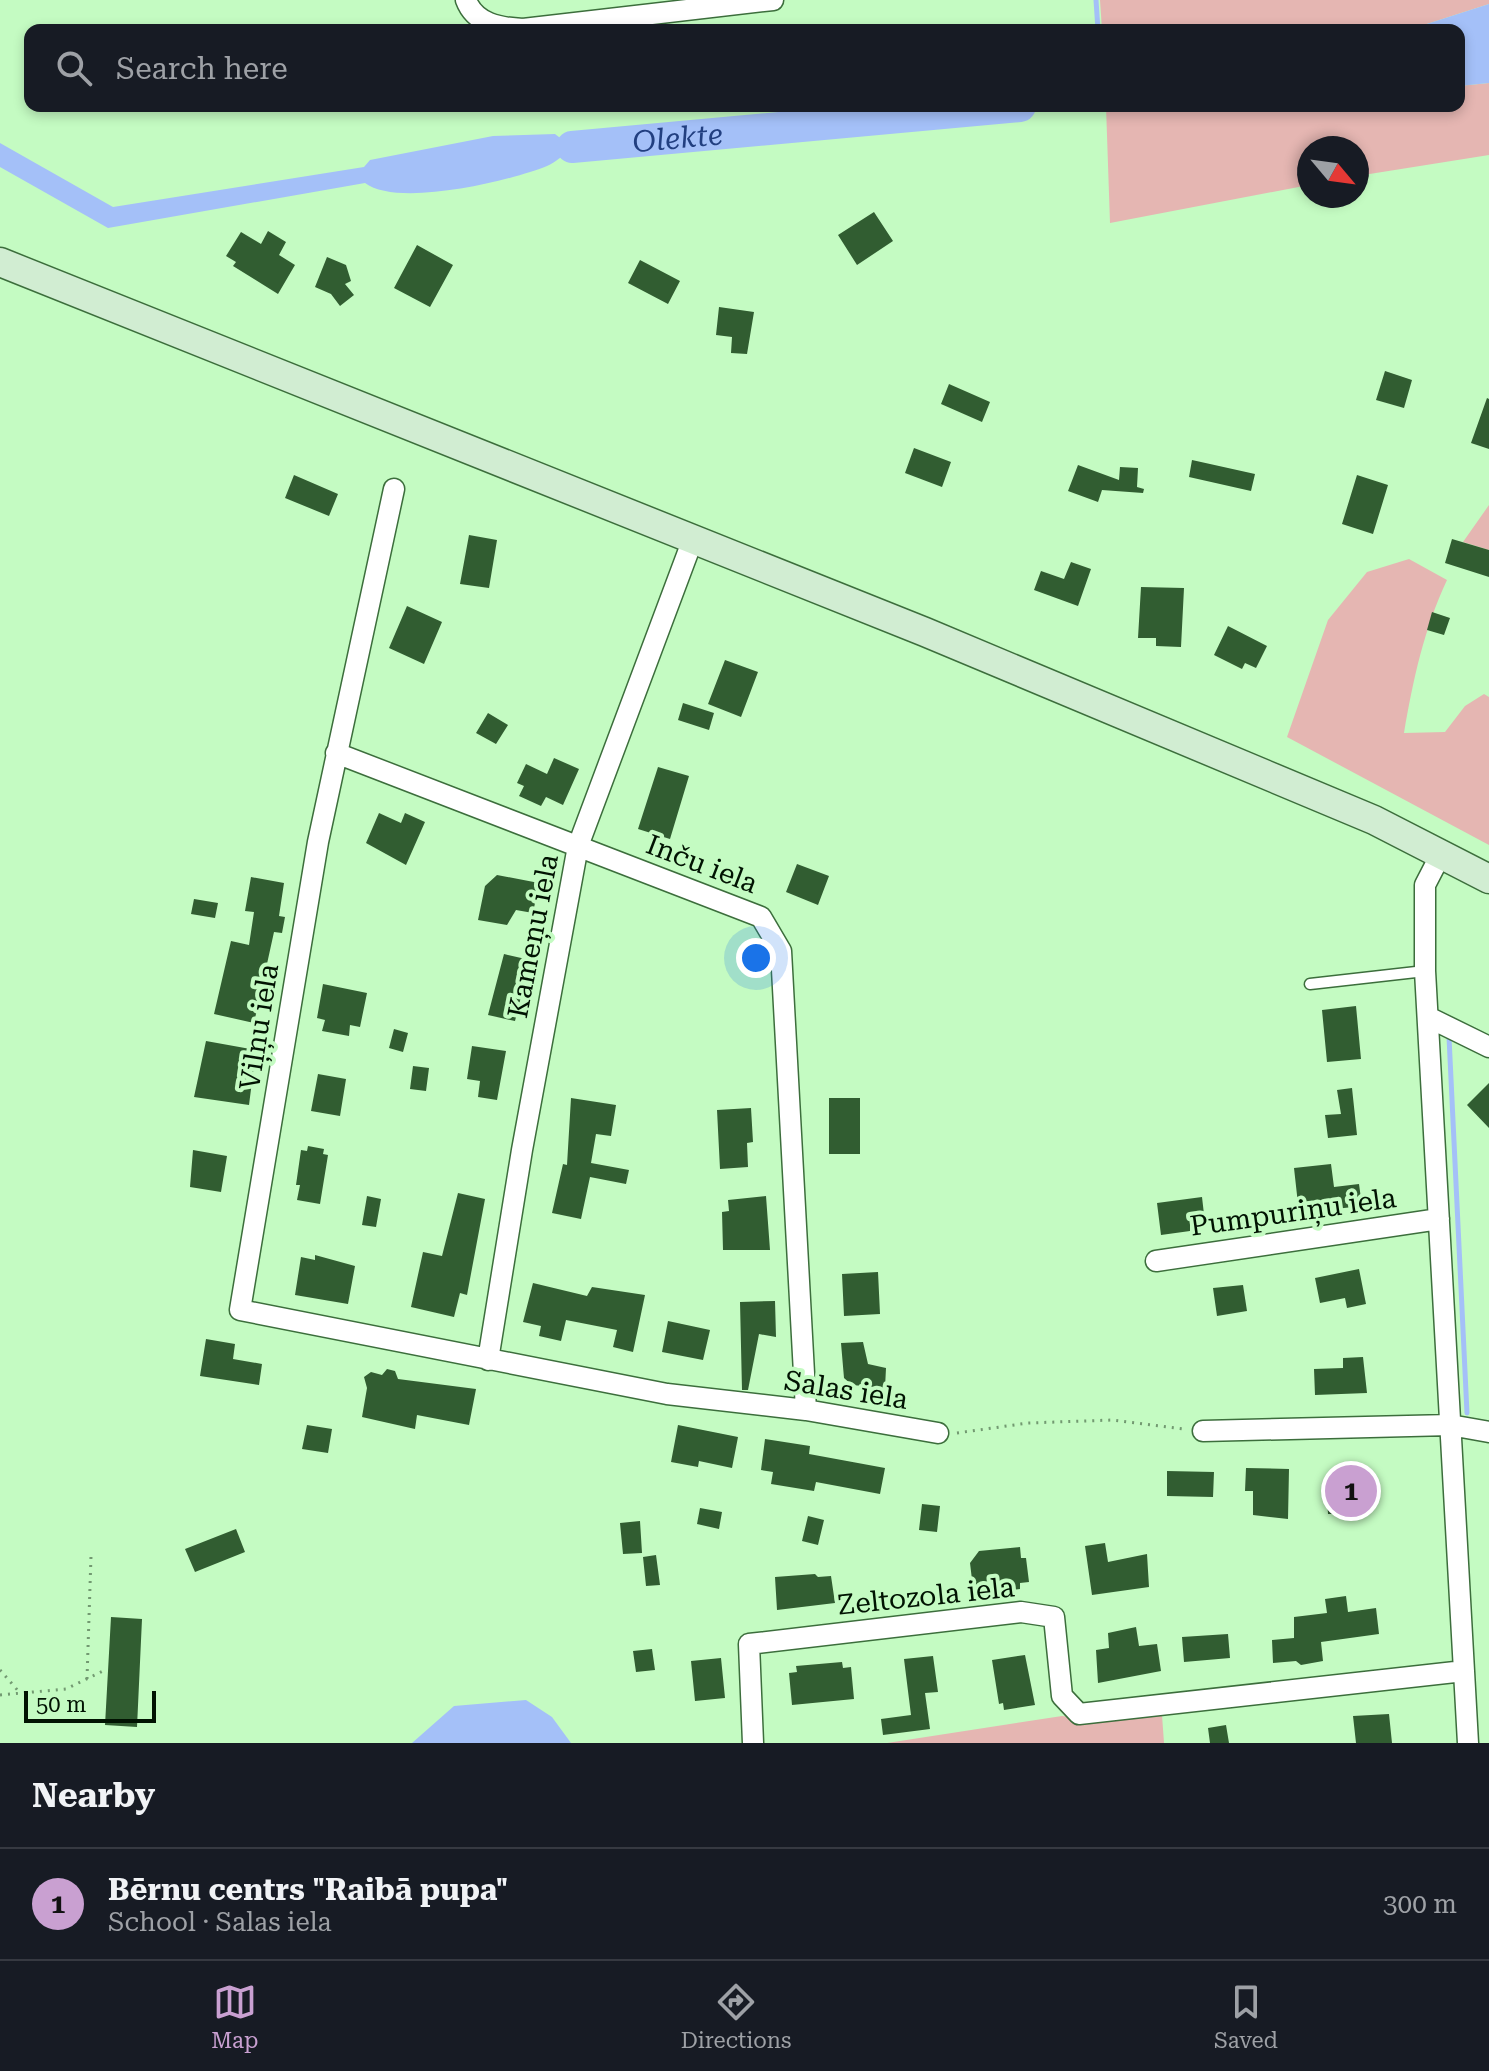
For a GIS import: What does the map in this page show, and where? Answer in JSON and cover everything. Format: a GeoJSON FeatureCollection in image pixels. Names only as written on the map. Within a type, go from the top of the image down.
{"type":"FeatureCollection","features":[{"type":"Feature","properties":{"kind":"main road"},"geometry":{"type":"LineString","coordinates":[[0,262],[693,539],[1254,769],[1489,879]]}},
{"type":"Feature","properties":{"kind":"street"},"geometry":{"type":"LineString","coordinates":[[466,0],[470,11],[491,24]]}},
{"type":"Feature","properties":{"kind":"street"},"geometry":{"type":"LineString","coordinates":[[566,24],[773,0]]}},
{"type":"Feature","properties":{"kind":"street","name":"Viļņu iela"},"geometry":{"type":"LineString","coordinates":[[240,1310],[336,753],[394,489]]}},
{"type":"Feature","properties":{"kind":"street","name":"Kameņu iela"},"geometry":{"type":"LineString","coordinates":[[488,1360],[522,1150],[578,846],[693,539]]}},
{"type":"Feature","properties":{"kind":"street","name":"Inču iela"},"geometry":{"type":"LineString","coordinates":[[336,753],[761,917],[781,951],[806,1410]]}},
{"type":"Feature","properties":{"kind":"street"},"geometry":{"type":"LineString","coordinates":[[1441,854],[1425,885],[1425,971],[1468,1743]]}},
{"type":"Feature","properties":{"kind":"street"},"geometry":{"type":"LineString","coordinates":[[1428,1017],[1489,1047]]}},
{"type":"Feature","properties":{"kind":"street","name":"Pumpuriņu iela"},"geometry":{"type":"LineString","coordinates":[[1156,1261],[1439,1219]]}},
{"type":"Feature","properties":{"kind":"street","name":"Salas iela"},"geometry":{"type":"LineString","coordinates":[[240,1310],[667,1394],[806,1410],[938,1433]]}},
{"type":"Feature","properties":{"kind":"street"},"geometry":{"type":"LineString","coordinates":[[1203,1431],[1450,1425],[1489,1432]]}},
{"type":"Feature","properties":{"kind":"street","name":"Zeltozola iela"},"geometry":{"type":"LineString","coordinates":[[753,1743],[749,1644],[1021,1612],[1054,1617],[1062,1696],[1079,1714],[1464,1671]]}},
{"type":"Feature","properties":{"kind":"lane"},"geometry":{"type":"LineString","coordinates":[[1310,984],[1425,971]]}},
{"type":"Feature","properties":{"kind":"path","name":"Salas iela"},"geometry":{"type":"LineString","coordinates":[[938,1433],[1028,1423],[1112,1420],[1203,1431]]}},
{"type":"Feature","properties":{"kind":"path"},"geometry":{"type":"LineString","coordinates":[[87,1679],[91,1556]]}},
{"type":"Feature","properties":{"kind":"path"},"geometry":{"type":"LineString","coordinates":[[0,1670],[20,1693]]}},
{"type":"Feature","properties":{"kind":"path"},"geometry":{"type":"LineString","coordinates":[[0,1695],[66,1689],[103,1671]]}},
{"type":"Feature","properties":{"kind":"shaded area"},"geometry":{"type":"Polygon","coordinates":[[[1100,0],[1489,0],[1489,4],[1427,24],[1102,24],[1100,0]]]}},
{"type":"Feature","properties":{"kind":"shaded area"},"geometry":{"type":"Polygon","coordinates":[[[1489,83],[1489,155],[1369,174],[1369,136],[1297,136],[1297,187],[1110,223],[1106,112],[1465,112],[1465,85],[1489,83]]]}},
{"type":"Feature","properties":{"kind":"shaded area"},"geometry":{"type":"Polygon","coordinates":[[[1489,505],[1489,550],[1463,542],[1489,505]]]}},
{"type":"Feature","properties":{"kind":"shaded area"},"geometry":{"type":"Polygon","coordinates":[[[1409,559],[1447,580],[1420,655],[1404,733],[1445,732],[1465,706],[1484,694],[1489,697],[1489,845],[1287,737],[1328,620],[1367,572],[1409,559]]]}},
{"type":"Feature","properties":{"kind":"shaded area"},"geometry":{"type":"Polygon","coordinates":[[[1162,1715],[1164,1743],[887,1743],[1062,1716],[1090,1720],[1162,1715]]]}},
{"type":"Feature","properties":{"kind":"water"},"geometry":{"type":"Polygon","coordinates":[[[1489,4],[1489,83],[1465,85],[1465,24],[1427,24],[1489,4]]]}},
{"type":"Feature","properties":{"kind":"water","name":"Olekte"},"geometry":{"type":"Polygon","coordinates":[[[555,134],[572,147],[554,162],[482,185],[427,193],[402,193],[381,190],[365,183],[108,228],[0,167],[0,143],[113,207],[364,167],[370,160],[493,136],[555,134]]]}},
{"type":"Feature","properties":{"kind":"water"},"geometry":{"type":"Polygon","coordinates":[[[526,1700],[552,1717],[571,1743],[412,1743],[454,1706],[526,1700]]]}},
{"type":"Feature","properties":{"kind":"building"},"geometry":{"type":"Polygon","coordinates":[[[874,212],[893,241],[857,265],[838,235],[874,212]]]}},
{"type":"Feature","properties":{"kind":"building"},"geometry":{"type":"Polygon","coordinates":[[[268,231],[286,242],[279,255],[295,265],[278,294],[233,266],[236,262],[226,256],[241,232],[261,244],[268,231]]]}},
{"type":"Feature","properties":{"kind":"building"},"geometry":{"type":"Polygon","coordinates":[[[417,245],[453,265],[430,307],[394,288],[417,245]]]}},
{"type":"Feature","properties":{"kind":"building"},"geometry":{"type":"Polygon","coordinates":[[[327,257],[346,265],[351,281],[345,284],[354,295],[340,306],[331,294],[315,287],[327,257]]]}},
{"type":"Feature","properties":{"kind":"building"},"geometry":{"type":"Polygon","coordinates":[[[640,260],[680,281],[668,304],[628,283],[640,260]]]}},
{"type":"Feature","properties":{"kind":"building"},"geometry":{"type":"Polygon","coordinates":[[[719,307],[754,312],[747,354],[731,353],[732,337],[716,335],[719,307]]]}},
{"type":"Feature","properties":{"kind":"building"},"geometry":{"type":"Polygon","coordinates":[[[1385,371],[1412,380],[1404,408],[1376,400],[1385,371]]]}},
{"type":"Feature","properties":{"kind":"building"},"geometry":{"type":"Polygon","coordinates":[[[949,384],[990,402],[982,422],[941,404],[949,384]]]}},
{"type":"Feature","properties":{"kind":"building"},"geometry":{"type":"Polygon","coordinates":[[[1489,399],[1489,449],[1471,443],[1489,399]]]}},
{"type":"Feature","properties":{"kind":"building"},"geometry":{"type":"Polygon","coordinates":[[[914,448],[951,462],[942,487],[905,473],[914,448]]]}},
{"type":"Feature","properties":{"kind":"building"},"geometry":{"type":"Polygon","coordinates":[[[1192,460],[1255,474],[1251,491],[1189,477],[1192,460]]]}},
{"type":"Feature","properties":{"kind":"building"},"geometry":{"type":"Polygon","coordinates":[[[1078,465],[1119,480],[1120,467],[1138,468],[1137,487],[1144,489],[1143,493],[1102,490],[1098,502],[1068,491],[1078,465]]]}},
{"type":"Feature","properties":{"kind":"building"},"geometry":{"type":"Polygon","coordinates":[[[294,475],[338,494],[329,516],[285,498],[294,475]]]}},
{"type":"Feature","properties":{"kind":"building"},"geometry":{"type":"Polygon","coordinates":[[[1357,475],[1388,485],[1373,534],[1342,524],[1357,475]]]}},
{"type":"Feature","properties":{"kind":"building"},"geometry":{"type":"Polygon","coordinates":[[[469,535],[497,540],[489,588],[460,584],[469,535]]]}},
{"type":"Feature","properties":{"kind":"building"},"geometry":{"type":"Polygon","coordinates":[[[1452,539],[1489,550],[1489,577],[1445,563],[1452,539]]]}},
{"type":"Feature","properties":{"kind":"building"},"geometry":{"type":"Polygon","coordinates":[[[1071,562],[1091,569],[1078,606],[1034,590],[1041,571],[1064,579],[1071,562]]]}},
{"type":"Feature","properties":{"kind":"building"},"geometry":{"type":"Polygon","coordinates":[[[1141,587],[1184,588],[1181,647],[1156,646],[1156,638],[1138,638],[1141,587]]]}},
{"type":"Feature","properties":{"kind":"building"},"geometry":{"type":"Polygon","coordinates":[[[407,606],[442,622],[424,664],[389,648],[407,606]]]}},
{"type":"Feature","properties":{"kind":"building"},"geometry":{"type":"Polygon","coordinates":[[[1432,612],[1450,618],[1444,635],[1427,630],[1432,612]]]}},
{"type":"Feature","properties":{"kind":"building"},"geometry":{"type":"Polygon","coordinates":[[[1228,626],[1267,646],[1256,668],[1245,663],[1242,669],[1214,655],[1228,626]]]}},
{"type":"Feature","properties":{"kind":"building"},"geometry":{"type":"Polygon","coordinates":[[[725,660],[758,672],[741,717],[708,704],[725,660]]]}},
{"type":"Feature","properties":{"kind":"building"},"geometry":{"type":"Polygon","coordinates":[[[683,703],[714,713],[709,730],[678,720],[683,703]]]}},
{"type":"Feature","properties":{"kind":"building"},"geometry":{"type":"Polygon","coordinates":[[[488,713],[508,725],[496,744],[476,733],[488,713]]]}},
{"type":"Feature","properties":{"kind":"building"},"geometry":{"type":"Polygon","coordinates":[[[554,758],[579,769],[563,805],[546,797],[541,806],[519,796],[524,786],[517,783],[526,764],[547,774],[554,758]]]}},
{"type":"Feature","properties":{"kind":"building"},"geometry":{"type":"Polygon","coordinates":[[[658,767],[689,776],[670,839],[638,829],[658,767]]]}},
{"type":"Feature","properties":{"kind":"building"},"geometry":{"type":"Polygon","coordinates":[[[379,813],[401,823],[405,813],[425,822],[406,865],[366,843],[379,813]]]}},
{"type":"Feature","properties":{"kind":"building"},"geometry":{"type":"Polygon","coordinates":[[[797,864],[829,876],[818,905],[786,892],[797,864]]]}},
{"type":"Feature","properties":{"kind":"building"},"geometry":{"type":"Polygon","coordinates":[[[497,875],[539,883],[533,913],[516,910],[507,925],[478,920],[485,886],[497,875]]]}},
{"type":"Feature","properties":{"kind":"building"},"geometry":{"type":"Polygon","coordinates":[[[251,877],[284,883],[279,916],[285,917],[282,933],[274,932],[254,1023],[214,1014],[231,941],[249,945],[254,912],[245,911],[251,877]]]}},
{"type":"Feature","properties":{"kind":"building"},"geometry":{"type":"Polygon","coordinates":[[[194,899],[218,903],[215,918],[191,914],[194,899]]]}},
{"type":"Feature","properties":{"kind":"building"},"geometry":{"type":"Polygon","coordinates":[[[504,954],[530,960],[515,1021],[488,1015],[504,954]]]}},
{"type":"Feature","properties":{"kind":"building"},"geometry":{"type":"Polygon","coordinates":[[[323,984],[367,993],[360,1027],[350,1025],[349,1036],[322,1031],[325,1020],[317,1018],[323,984]]]}},
{"type":"Feature","properties":{"kind":"building"},"geometry":{"type":"Polygon","coordinates":[[[1356,1006],[1361,1059],[1327,1062],[1322,1010],[1356,1006]]]}},
{"type":"Feature","properties":{"kind":"building"},"geometry":{"type":"Polygon","coordinates":[[[394,1029],[408,1033],[403,1052],[389,1048],[394,1029]]]}},
{"type":"Feature","properties":{"kind":"building"},"geometry":{"type":"Polygon","coordinates":[[[206,1041],[256,1050],[249,1105],[194,1097],[206,1041]]]}},
{"type":"Feature","properties":{"kind":"building"},"geometry":{"type":"Polygon","coordinates":[[[472,1046],[506,1051],[497,1100],[478,1097],[480,1081],[467,1079],[472,1046]]]}},
{"type":"Feature","properties":{"kind":"building"},"geometry":{"type":"Polygon","coordinates":[[[413,1066],[429,1068],[426,1091],[410,1089],[413,1066]]]}},
{"type":"Feature","properties":{"kind":"building"},"geometry":{"type":"Polygon","coordinates":[[[318,1074],[346,1079],[340,1116],[311,1111],[318,1074]]]}},
{"type":"Feature","properties":{"kind":"building"},"geometry":{"type":"Polygon","coordinates":[[[1489,1083],[1489,1128],[1467,1105],[1489,1083]]]}},
{"type":"Feature","properties":{"kind":"building"},"geometry":{"type":"Polygon","coordinates":[[[1352,1088],[1357,1135],[1328,1138],[1325,1115],[1341,1114],[1337,1090],[1352,1088]]]}},
{"type":"Feature","properties":{"kind":"building"},"geometry":{"type":"Polygon","coordinates":[[[571,1098],[616,1105],[611,1136],[596,1134],[591,1163],[629,1170],[626,1184],[590,1177],[581,1219],[552,1213],[563,1164],[567,1165],[571,1098]]]}},
{"type":"Feature","properties":{"kind":"building"},"geometry":{"type":"Polygon","coordinates":[[[829,1098],[860,1098],[860,1154],[829,1154],[829,1098]]]}},
{"type":"Feature","properties":{"kind":"building"},"geometry":{"type":"Polygon","coordinates":[[[751,1108],[753,1142],[747,1143],[748,1167],[720,1169],[717,1110],[751,1108]]]}},
{"type":"Feature","properties":{"kind":"building"},"geometry":{"type":"Polygon","coordinates":[[[308,1146],[324,1149],[323,1154],[328,1155],[320,1204],[297,1200],[301,1150],[307,1151],[308,1146]]]}},
{"type":"Feature","properties":{"kind":"building"},"geometry":{"type":"Polygon","coordinates":[[[193,1150],[227,1156],[221,1192],[190,1187],[193,1150]]]}},
{"type":"Feature","properties":{"kind":"building"},"geometry":{"type":"Polygon","coordinates":[[[1331,1164],[1334,1187],[1359,1184],[1362,1206],[1299,1213],[1294,1168],[1331,1164]]]}},
{"type":"Feature","properties":{"kind":"building"},"geometry":{"type":"Polygon","coordinates":[[[458,1193],[485,1199],[467,1295],[460,1293],[454,1317],[411,1307],[423,1252],[442,1256],[458,1193]]]}},
{"type":"Feature","properties":{"kind":"building"},"geometry":{"type":"Polygon","coordinates":[[[367,1196],[381,1199],[376,1227],[362,1225],[367,1196]]]}},
{"type":"Feature","properties":{"kind":"building"},"geometry":{"type":"Polygon","coordinates":[[[766,1196],[770,1250],[723,1250],[722,1212],[729,1211],[728,1200],[766,1196]]]}},
{"type":"Feature","properties":{"kind":"building"},"geometry":{"type":"Polygon","coordinates":[[[1202,1197],[1205,1223],[1190,1225],[1190,1231],[1161,1235],[1157,1203],[1202,1197]]]}},
{"type":"Feature","properties":{"kind":"building"},"geometry":{"type":"Polygon","coordinates":[[[315,1255],[355,1266],[348,1304],[295,1295],[301,1257],[315,1260],[315,1255]]]}},
{"type":"Feature","properties":{"kind":"building"},"geometry":{"type":"Polygon","coordinates":[[[1359,1269],[1366,1304],[1347,1308],[1345,1298],[1320,1303],[1315,1278],[1359,1269]]]}},
{"type":"Feature","properties":{"kind":"building"},"geometry":{"type":"Polygon","coordinates":[[[878,1272],[880,1314],[844,1316],[842,1274],[878,1272]]]}},
{"type":"Feature","properties":{"kind":"building"},"geometry":{"type":"Polygon","coordinates":[[[533,1283],[587,1296],[592,1287],[645,1295],[633,1352],[613,1347],[617,1330],[566,1320],[561,1341],[539,1336],[541,1326],[523,1322],[533,1283]]]}},
{"type":"Feature","properties":{"kind":"building"},"geometry":{"type":"Polygon","coordinates":[[[1243,1285],[1247,1311],[1217,1316],[1213,1288],[1243,1285]]]}},
{"type":"Feature","properties":{"kind":"building"},"geometry":{"type":"Polygon","coordinates":[[[775,1301],[776,1337],[759,1334],[748,1390],[742,1390],[740,1302],[775,1301]]]}},
{"type":"Feature","properties":{"kind":"building"},"geometry":{"type":"Polygon","coordinates":[[[668,1321],[710,1330],[703,1360],[662,1352],[668,1321]]]}},
{"type":"Feature","properties":{"kind":"building"},"geometry":{"type":"Polygon","coordinates":[[[206,1339],[235,1344],[233,1359],[262,1364],[259,1385],[200,1376],[206,1339]]]}},
{"type":"Feature","properties":{"kind":"building"},"geometry":{"type":"Polygon","coordinates":[[[863,1342],[868,1364],[886,1368],[885,1388],[852,1385],[844,1378],[841,1343],[863,1342]]]}},
{"type":"Feature","properties":{"kind":"building"},"geometry":{"type":"Polygon","coordinates":[[[1363,1357],[1367,1393],[1315,1395],[1314,1369],[1343,1368],[1343,1358],[1363,1357]]]}},
{"type":"Feature","properties":{"kind":"building"},"geometry":{"type":"Polygon","coordinates":[[[387,1369],[395,1371],[398,1379],[476,1389],[469,1425],[417,1415],[415,1429],[362,1417],[367,1388],[364,1377],[371,1372],[382,1375],[387,1369]]]}},
{"type":"Feature","properties":{"kind":"building"},"geometry":{"type":"Polygon","coordinates":[[[307,1425],[332,1429],[328,1453],[302,1449],[307,1425]]]}},
{"type":"Feature","properties":{"kind":"building"},"geometry":{"type":"Polygon","coordinates":[[[678,1425],[738,1437],[732,1468],[699,1461],[698,1467],[671,1462],[678,1425]]]}},
{"type":"Feature","properties":{"kind":"building"},"geometry":{"type":"Polygon","coordinates":[[[765,1439],[810,1446],[809,1454],[885,1468],[880,1494],[816,1482],[814,1491],[771,1484],[773,1472],[761,1470],[765,1439]]]}},
{"type":"Feature","properties":{"kind":"building"},"geometry":{"type":"Polygon","coordinates":[[[1246,1468],[1289,1469],[1288,1519],[1253,1515],[1253,1491],[1245,1491],[1246,1468]]]}},
{"type":"Feature","properties":{"kind":"building"},"geometry":{"type":"Polygon","coordinates":[[[1167,1471],[1214,1472],[1213,1497],[1167,1496],[1167,1471]]]}},
{"type":"Feature","properties":{"kind":"building"},"geometry":{"type":"Polygon","coordinates":[[[1374,1475],[1375,1502],[1347,1503],[1347,1514],[1328,1514],[1326,1477],[1374,1475]]]}},
{"type":"Feature","properties":{"kind":"building"},"geometry":{"type":"Polygon","coordinates":[[[922,1504],[940,1506],[937,1532],[919,1530],[922,1504]]]}},
{"type":"Feature","properties":{"kind":"building"},"geometry":{"type":"Polygon","coordinates":[[[700,1508],[722,1512],[719,1529],[697,1524],[700,1508]]]}},
{"type":"Feature","properties":{"kind":"building"},"geometry":{"type":"Polygon","coordinates":[[[808,1516],[824,1520],[818,1545],[802,1541],[808,1516]]]}},
{"type":"Feature","properties":{"kind":"building"},"geometry":{"type":"Polygon","coordinates":[[[640,1521],[642,1553],[623,1554],[620,1523],[640,1521]]]}},
{"type":"Feature","properties":{"kind":"building"},"geometry":{"type":"Polygon","coordinates":[[[236,1529],[245,1552],[195,1572],[185,1549],[236,1529]]]}},
{"type":"Feature","properties":{"kind":"building"},"geometry":{"type":"Polygon","coordinates":[[[1105,1543],[1108,1562],[1147,1554],[1149,1587],[1092,1595],[1085,1546],[1105,1543]]]}},
{"type":"Feature","properties":{"kind":"building"},"geometry":{"type":"Polygon","coordinates":[[[1020,1547],[1021,1558],[1026,1558],[1029,1582],[1020,1583],[1020,1589],[981,1593],[980,1588],[973,1588],[970,1563],[979,1551],[1020,1547]]]}},
{"type":"Feature","properties":{"kind":"building"},"geometry":{"type":"Polygon","coordinates":[[[656,1555],[660,1585],[646,1586],[643,1557],[656,1555]]]}},
{"type":"Feature","properties":{"kind":"building"},"geometry":{"type":"Polygon","coordinates":[[[815,1574],[818,1577],[831,1576],[835,1603],[777,1610],[775,1577],[815,1574]]]}},
{"type":"Feature","properties":{"kind":"building"},"geometry":{"type":"Polygon","coordinates":[[[1346,1596],[1348,1612],[1376,1608],[1379,1634],[1321,1642],[1323,1661],[1301,1665],[1296,1661],[1273,1663],[1272,1640],[1294,1638],[1294,1617],[1327,1613],[1325,1599],[1346,1596]]]}},
{"type":"Feature","properties":{"kind":"building"},"geometry":{"type":"Polygon","coordinates":[[[111,1617],[142,1619],[137,1727],[105,1725],[111,1617]]]}},
{"type":"Feature","properties":{"kind":"building"},"geometry":{"type":"Polygon","coordinates":[[[1136,1627],[1139,1646],[1157,1644],[1161,1671],[1098,1683],[1096,1650],[1109,1648],[1108,1633],[1136,1627]]]}},
{"type":"Feature","properties":{"kind":"building"},"geometry":{"type":"Polygon","coordinates":[[[1228,1634],[1230,1658],[1184,1662],[1182,1637],[1228,1634]]]}},
{"type":"Feature","properties":{"kind":"building"},"geometry":{"type":"Polygon","coordinates":[[[652,1649],[655,1670],[636,1672],[633,1651],[652,1649]]]}},
{"type":"Feature","properties":{"kind":"building"},"geometry":{"type":"Polygon","coordinates":[[[1025,1655],[1035,1705],[1004,1710],[1003,1703],[999,1704],[992,1660],[1025,1655]]]}},
{"type":"Feature","properties":{"kind":"building"},"geometry":{"type":"Polygon","coordinates":[[[933,1656],[938,1692],[925,1693],[930,1729],[883,1735],[881,1719],[911,1715],[904,1659],[933,1656]]]}},
{"type":"Feature","properties":{"kind":"building"},"geometry":{"type":"Polygon","coordinates":[[[721,1658],[725,1698],[695,1701],[691,1661],[721,1658]]]}},
{"type":"Feature","properties":{"kind":"building"},"geometry":{"type":"Polygon","coordinates":[[[842,1662],[843,1668],[851,1667],[854,1699],[792,1705],[789,1673],[797,1672],[796,1666],[842,1662]]]}},
{"type":"Feature","properties":{"kind":"building"},"geometry":{"type":"Polygon","coordinates":[[[1389,1714],[1392,1743],[1356,1743],[1353,1716],[1389,1714]]]}},
{"type":"Feature","properties":{"kind":"building"},"geometry":{"type":"Polygon","coordinates":[[[1226,1725],[1229,1743],[1210,1743],[1208,1728],[1226,1725]]]}},
{"type":"Feature","properties":{"kind":"waterway"},"geometry":{"type":"LineString","coordinates":[[1096,0],[1098,24]]}},
{"type":"Feature","properties":{"kind":"waterway","name":"Olekte"},"geometry":{"type":"LineString","coordinates":[[572,147],[954,112]]}},
{"type":"Feature","properties":{"kind":"waterway"},"geometry":{"type":"LineString","coordinates":[[1449,1037],[1467,1413]]}},
{"type":"Feature","properties":{"kind":"place","name":"Bērnu centrs \"Raibā pupa\""},"geometry":{"type":"Point","coordinates":[1351,1491]}}]}
